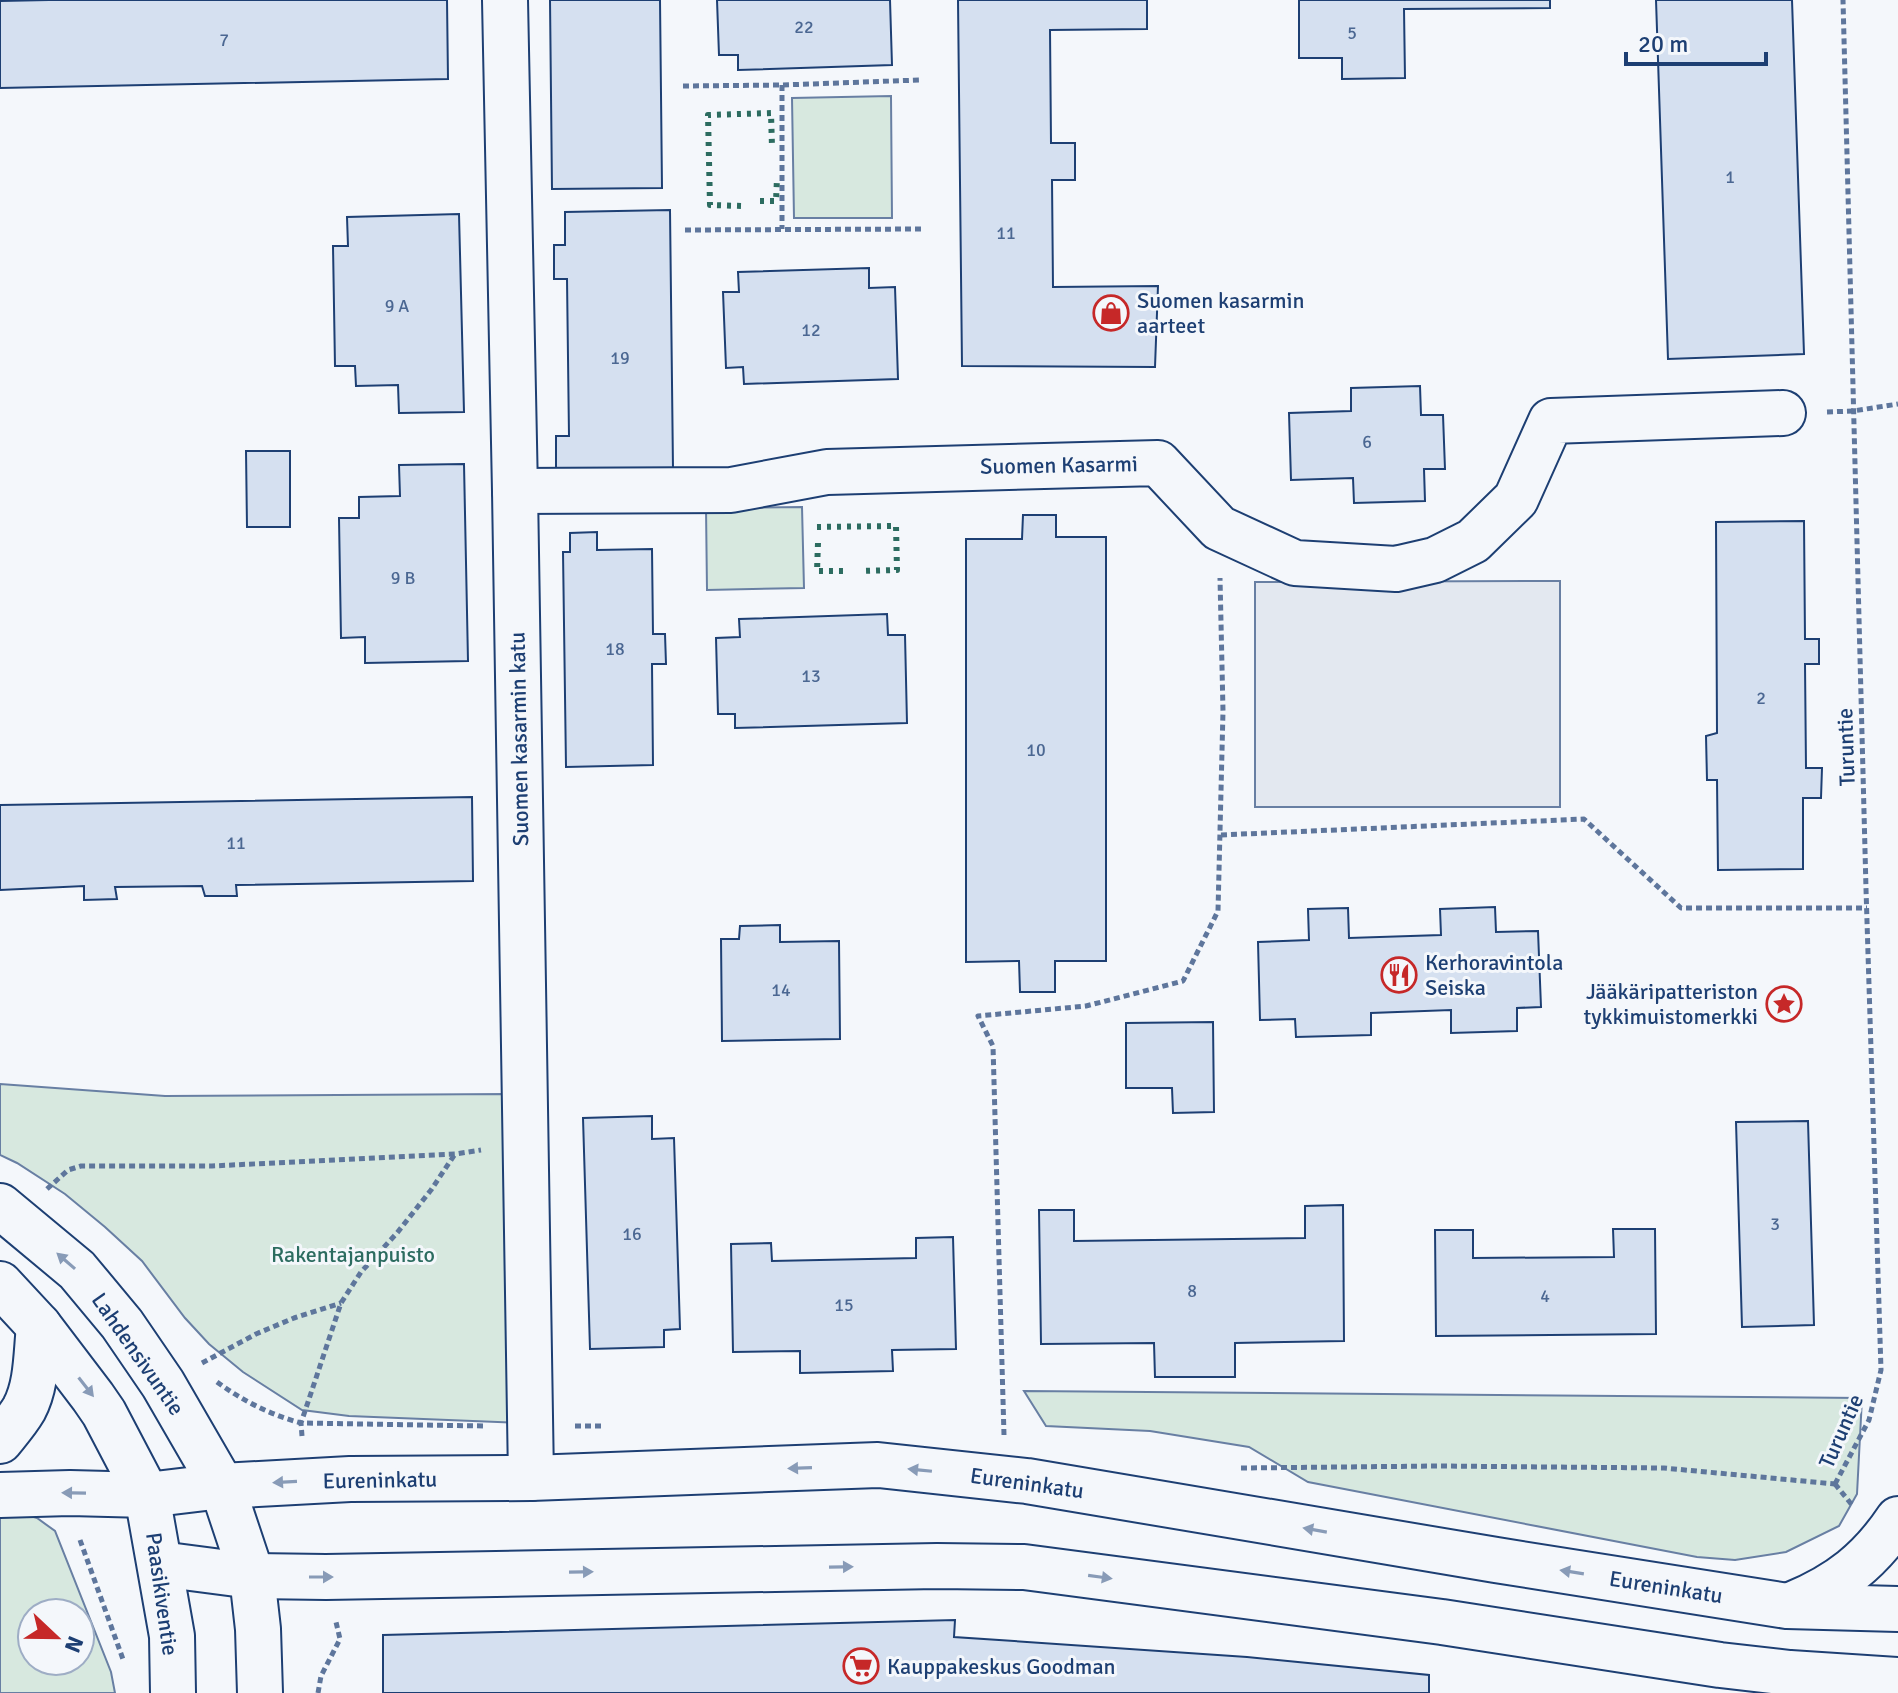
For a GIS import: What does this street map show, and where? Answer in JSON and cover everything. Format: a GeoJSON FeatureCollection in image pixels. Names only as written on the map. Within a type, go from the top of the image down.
{"type":"FeatureCollection","features":[{"type":"Feature","properties":{"kind":"main road","name":"Suomen kasarmin katu"},"geometry":{"type":"LineString","coordinates":[[505,0],[531,1478]]}},
{"type":"Feature","properties":{"kind":"main road","name":"Suomen Kasarmi"},"geometry":{"type":"LineString","coordinates":[[515,491],[731,490],[827,472],[1158,463],[1219,528],[1295,563],[1396,569],[1435,560],[1473,541],[1516,499],[1551,421],[1783,413]]}},
{"type":"Feature","properties":{"kind":"main road","name":"Lahdensivuntie"},"geometry":{"type":"LineString","coordinates":[[0,1206],[77,1270],[122,1324],[163,1384],[222,1486]]}},
{"type":"Feature","properties":{"kind":"main road"},"geometry":{"type":"LineString","coordinates":[[0,1284],[39,1326],[99,1405],[147,1495]]}},
{"type":"Feature","properties":{"kind":"main road"},"geometry":{"type":"LineString","coordinates":[[0,1441],[23,1411],[30,1396],[39,1326]]}},
{"type":"Feature","properties":{"kind":"main road","name":"Eureninkatu"},"geometry":{"type":"LineString","coordinates":[[0,1495],[147,1495],[222,1486],[350,1479],[531,1478],[878,1465],[1027,1481],[1787,1606],[1898,1609]]}},
{"type":"Feature","properties":{"kind":"main road"},"geometry":{"type":"LineString","coordinates":[[222,1486],[252,1576],[260,1693]]}},
{"type":"Feature","properties":{"kind":"main road","name":"Paasikiventie"},"geometry":{"type":"LineString","coordinates":[[147,1495],[172,1636],[173,1693]]}},
{"type":"Feature","properties":{"kind":"main road"},"geometry":{"type":"LineString","coordinates":[[1787,1606],[1822,1592],[1849,1574],[1883,1543],[1898,1519]]}},
{"type":"Feature","properties":{"kind":"main road"},"geometry":{"type":"LineString","coordinates":[[160,1564],[252,1576],[342,1577],[1024,1567],[1442,1622],[1720,1665],[1898,1680]]}},
{"type":"Feature","properties":{"kind":"path","name":"Turuntie"},"geometry":{"type":"LineString","coordinates":[[1835,1484],[1869,1420],[1881,1370],[1843,0]]}},
{"type":"Feature","properties":{"kind":"path"},"geometry":{"type":"LineString","coordinates":[[683,86],[920,80]]}},
{"type":"Feature","properties":{"kind":"path"},"geometry":{"type":"LineString","coordinates":[[782,85],[782,229]]}},
{"type":"Feature","properties":{"kind":"path"},"geometry":{"type":"LineString","coordinates":[[685,230],[922,229]]}},
{"type":"Feature","properties":{"kind":"path"},"geometry":{"type":"LineString","coordinates":[[1853,411],[1898,404]]}},
{"type":"Feature","properties":{"kind":"path"},"geometry":{"type":"LineString","coordinates":[[1004,1448],[993,1046],[978,1016],[1086,1006],[1183,981],[1218,911],[1223,711],[1219,528]]}},
{"type":"Feature","properties":{"kind":"path"},"geometry":{"type":"LineString","coordinates":[[1221,835],[1584,819],[1681,908],[1867,908]]}},
{"type":"Feature","properties":{"kind":"path"},"geometry":{"type":"LineString","coordinates":[[45,1191],[68,1170],[81,1166],[212,1166],[455,1154],[525,1143]]}},
{"type":"Feature","properties":{"kind":"path"},"geometry":{"type":"LineString","coordinates":[[301,1423],[341,1303],[361,1272],[397,1233],[455,1154]]}},
{"type":"Feature","properties":{"kind":"path"},"geometry":{"type":"LineString","coordinates":[[196,1366],[268,1329],[341,1303]]}},
{"type":"Feature","properties":{"kind":"path"},"geometry":{"type":"LineString","coordinates":[[70,1493],[76,1527],[124,1663]]}},
{"type":"Feature","properties":{"kind":"path"},"geometry":{"type":"LineString","coordinates":[[318,1693],[321,1676],[340,1639]]}},
{"type":"Feature","properties":{"kind":"green space"},"geometry":{"type":"Polygon","coordinates":[[[891,96],[892,218],[794,218],[792,98],[891,96]]]}},
{"type":"Feature","properties":{"kind":"green space"},"geometry":{"type":"Polygon","coordinates":[[[802,507],[804,588],[707,590],[706,508],[802,507]]]}},
{"type":"Feature","properties":{"kind":"green space","name":"Rakentajanpuisto"},"geometry":{"type":"Polygon","coordinates":[[[0,1084],[165,1096],[506,1094],[520,1423],[349,1416],[302,1410],[243,1372],[209,1344],[142,1261],[105,1227],[65,1194],[0,1155],[0,1084]]]}},
{"type":"Feature","properties":{"kind":"green space"},"geometry":{"type":"Polygon","coordinates":[[[1024,1391],[1862,1398],[1857,1494],[1839,1526],[1786,1552],[1735,1560],[1697,1557],[1308,1482],[1249,1447],[1150,1431],[1046,1426],[1024,1391]]]}},
{"type":"Feature","properties":{"kind":"green space"},"geometry":{"type":"Polygon","coordinates":[[[14,1511],[37,1518],[55,1531],[81,1597],[16,1597],[16,1677],[96,1677],[96,1634],[111,1672],[115,1693],[0,1693],[0,1513],[14,1511]]]}},
{"type":"Feature","properties":{"kind":"shaded area"},"geometry":{"type":"Polygon","coordinates":[[[1560,581],[1560,807],[1255,807],[1255,582],[1560,581]]]}},
{"type":"Feature","properties":{"kind":"building"},"geometry":{"type":"Polygon","coordinates":[[[447,0],[448,79],[0,88],[0,1],[447,0]]]}},
{"type":"Feature","properties":{"kind":"building"},"geometry":{"type":"Polygon","coordinates":[[[550,0],[660,0],[662,188],[552,189],[550,0]]]}},
{"type":"Feature","properties":{"kind":"building"},"geometry":{"type":"Polygon","coordinates":[[[717,0],[890,0],[892,65],[738,70],[738,55],[719,55],[717,0]]]}},
{"type":"Feature","properties":{"kind":"building"},"geometry":{"type":"Polygon","coordinates":[[[958,0],[1147,0],[1147,29],[1050,30],[1051,143],[1075,143],[1075,180],[1052,180],[1053,287],[1158,286],[1155,367],[962,366],[958,0]]]}},
{"type":"Feature","properties":{"kind":"building"},"geometry":{"type":"Polygon","coordinates":[[[1299,0],[1550,0],[1550,8],[1404,9],[1405,78],[1342,79],[1342,58],[1299,58],[1299,0]]]}},
{"type":"Feature","properties":{"kind":"building"},"geometry":{"type":"Polygon","coordinates":[[[1656,0],[1792,0],[1804,354],[1668,359],[1656,0]]]}},
{"type":"Feature","properties":{"kind":"building"},"geometry":{"type":"Polygon","coordinates":[[[670,210],[673,469],[556,471],[556,436],[569,436],[567,279],[554,279],[554,245],[565,245],[565,212],[670,210]]]}},
{"type":"Feature","properties":{"kind":"building"},"geometry":{"type":"Polygon","coordinates":[[[459,214],[464,412],[399,413],[398,385],[356,386],[355,366],[335,366],[333,246],[348,246],[347,217],[459,214]]]}},
{"type":"Feature","properties":{"kind":"building"},"geometry":{"type":"Polygon","coordinates":[[[869,268],[869,288],[895,287],[898,379],[744,384],[743,367],[726,368],[723,292],[739,292],[738,272],[869,268]]]}},
{"type":"Feature","properties":{"kind":"building"},"geometry":{"type":"Polygon","coordinates":[[[1420,386],[1421,415],[1443,415],[1445,469],[1424,469],[1425,501],[1354,503],[1353,478],[1291,480],[1289,413],[1351,411],[1351,388],[1420,386]]]}},
{"type":"Feature","properties":{"kind":"building"},"geometry":{"type":"Polygon","coordinates":[[[246,451],[290,451],[290,527],[247,527],[246,451]]]}},
{"type":"Feature","properties":{"kind":"building"},"geometry":{"type":"Polygon","coordinates":[[[464,464],[468,661],[365,663],[365,637],[341,638],[339,518],[359,518],[359,497],[400,496],[399,465],[464,464]]]}},
{"type":"Feature","properties":{"kind":"building"},"geometry":{"type":"Polygon","coordinates":[[[1023,515],[1056,515],[1056,537],[1106,537],[1106,961],[1055,961],[1055,992],[1020,992],[1019,961],[966,962],[966,539],[1022,539],[1023,515]]]}},
{"type":"Feature","properties":{"kind":"building"},"geometry":{"type":"Polygon","coordinates":[[[1804,521],[1805,639],[1819,639],[1819,664],[1805,664],[1806,768],[1822,768],[1821,798],[1803,798],[1803,869],[1718,870],[1717,780],[1707,780],[1706,736],[1717,733],[1716,522],[1804,521]]]}},
{"type":"Feature","properties":{"kind":"building"},"geometry":{"type":"Polygon","coordinates":[[[597,532],[597,550],[652,549],[653,634],[665,634],[666,664],[652,664],[653,765],[566,767],[563,552],[570,552],[570,533],[597,532]]]}},
{"type":"Feature","properties":{"kind":"building"},"geometry":{"type":"Polygon","coordinates":[[[887,614],[888,635],[905,635],[907,723],[735,728],[735,714],[718,714],[716,638],[740,637],[739,619],[887,614]]]}},
{"type":"Feature","properties":{"kind":"building"},"geometry":{"type":"Polygon","coordinates":[[[472,797],[473,881],[236,885],[237,896],[205,896],[202,886],[115,887],[117,899],[84,900],[84,886],[0,890],[0,805],[472,797]]]}},
{"type":"Feature","properties":{"kind":"building","name":"Kerhoravintola Seiska"},"geometry":{"type":"Polygon","coordinates":[[[1495,907],[1496,932],[1538,931],[1541,1007],[1517,1008],[1517,1031],[1451,1033],[1451,1010],[1371,1013],[1371,1035],[1296,1037],[1295,1019],[1260,1020],[1258,942],[1309,940],[1308,909],[1348,908],[1349,938],[1441,935],[1440,909],[1495,907]]]}},
{"type":"Feature","properties":{"kind":"building"},"geometry":{"type":"Polygon","coordinates":[[[780,925],[780,942],[839,941],[840,1039],[722,1041],[721,939],[739,939],[740,926],[780,925]]]}},
{"type":"Feature","properties":{"kind":"building"},"geometry":{"type":"Polygon","coordinates":[[[1213,1022],[1214,1112],[1173,1113],[1172,1088],[1126,1088],[1126,1023],[1213,1022]]]}},
{"type":"Feature","properties":{"kind":"building"},"geometry":{"type":"Polygon","coordinates":[[[652,1116],[652,1139],[674,1138],[680,1329],[664,1330],[664,1347],[590,1349],[583,1118],[652,1116]]]}},
{"type":"Feature","properties":{"kind":"building"},"geometry":{"type":"Polygon","coordinates":[[[1808,1121],[1814,1325],[1742,1327],[1736,1122],[1808,1121]]]}},
{"type":"Feature","properties":{"kind":"building"},"geometry":{"type":"Polygon","coordinates":[[[1343,1205],[1344,1341],[1235,1343],[1235,1377],[1155,1377],[1154,1343],[1041,1344],[1039,1210],[1074,1210],[1074,1241],[1305,1238],[1305,1206],[1343,1205]]]}},
{"type":"Feature","properties":{"kind":"building"},"geometry":{"type":"Polygon","coordinates":[[[1613,1229],[1655,1229],[1656,1334],[1436,1336],[1435,1230],[1473,1230],[1473,1258],[1614,1257],[1613,1229]]]}},
{"type":"Feature","properties":{"kind":"building"},"geometry":{"type":"Polygon","coordinates":[[[953,1237],[956,1349],[892,1350],[893,1371],[800,1373],[800,1351],[733,1352],[731,1244],[771,1243],[772,1261],[916,1258],[916,1238],[953,1237]]]}},
{"type":"Feature","properties":{"kind":"building","name":"Kauppakeskus Goodman"},"geometry":{"type":"Polygon","coordinates":[[[955,1620],[954,1637],[1247,1657],[1429,1675],[1429,1693],[383,1693],[383,1635],[955,1620]]]}},
{"type":"Feature","properties":{"kind":"hedge"},"geometry":{"type":"LineString","coordinates":[[741,206],[710,205],[708,115],[771,113],[772,147]]}},
{"type":"Feature","properties":{"kind":"hedge"},"geometry":{"type":"LineString","coordinates":[[760,201],[776,201],[777,178]]}},
{"type":"Feature","properties":{"kind":"hedge"},"geometry":{"type":"LineString","coordinates":[[817,527],[896,526],[897,570],[861,571]]}},
{"type":"Feature","properties":{"kind":"hedge"},"geometry":{"type":"LineString","coordinates":[[818,543],[817,571],[846,571]]}},
{"type":"Feature","properties":{"kind":"place","name":"Suomen kasarmin aarteet"},"geometry":{"type":"Point","coordinates":[1111,313]}},
{"type":"Feature","properties":{"kind":"place","name":"Kerhoravintola Seiska"},"geometry":{"type":"Point","coordinates":[1399,975]}},
{"type":"Feature","properties":{"kind":"place","name":"Jääkäripatteriston tykkimuistomerkki"},"geometry":{"type":"Point","coordinates":[1784,1004]}},
{"type":"Feature","properties":{"kind":"place","name":"Kauppakeskus Goodman"},"geometry":{"type":"Point","coordinates":[861,1666]}}]}
